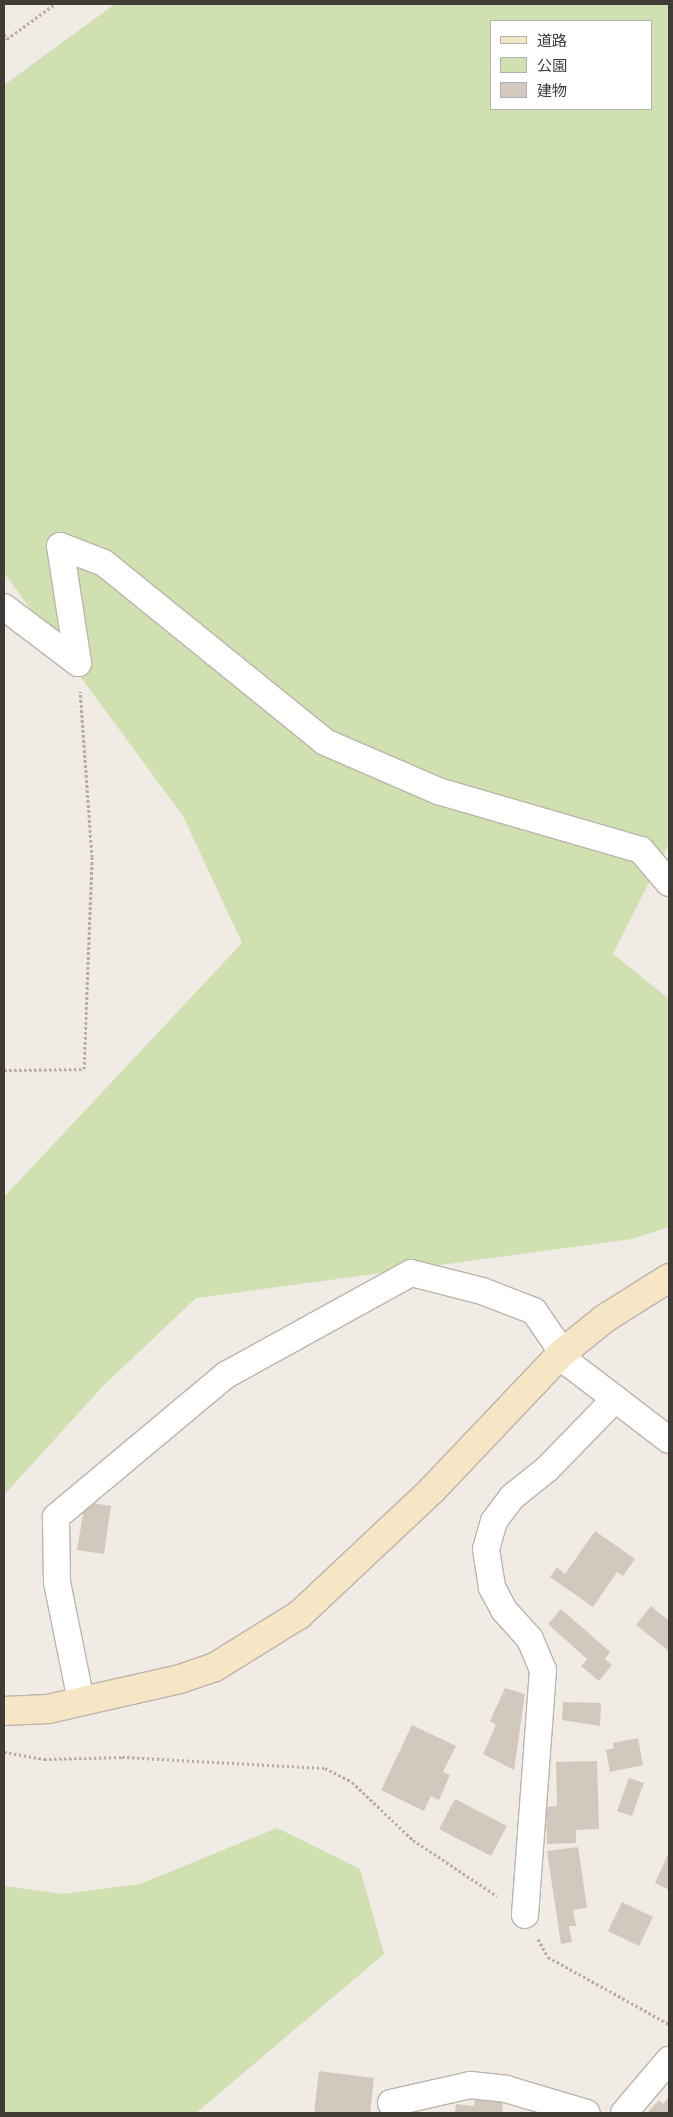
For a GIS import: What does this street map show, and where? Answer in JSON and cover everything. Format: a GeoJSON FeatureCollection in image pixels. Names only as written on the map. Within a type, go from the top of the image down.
{"type":"FeatureCollection","features":[{"type":"Feature","properties":{"kind":"street"},"geometry":{"type":"LineString","coordinates":[[78,663],[60,546],[104,563],[324,742],[438,791],[642,850],[669,883]]}},
{"type":"Feature","properties":{"kind":"street"},"geometry":{"type":"LineString","coordinates":[[4,607],[78,663]]}},
{"type":"Feature","properties":{"kind":"street"},"geometry":{"type":"LineString","coordinates":[[81,1701],[57,1582],[56,1517],[226,1376],[411,1273],[482,1291],[534,1311],[571,1366],[669,1440]]}},
{"type":"Feature","properties":{"kind":"street"},"geometry":{"type":"LineString","coordinates":[[4,1711],[48,1709],[143,1689],[215,1667],[300,1615],[432,1490],[562,1353],[604,1319],[669,1278]]}},
{"type":"Feature","properties":{"kind":"street"},"geometry":{"type":"LineString","coordinates":[[525,1915],[543,1670],[530,1639],[504,1610],[492,1587],[486,1549],[494,1521],[512,1497],[547,1469],[615,1399]]}},
{"type":"Feature","properties":{"kind":"street"},"geometry":{"type":"LineString","coordinates":[[624,2113],[669,2060]]}},
{"type":"Feature","properties":{"kind":"street"},"geometry":{"type":"LineString","coordinates":[[391,2103],[470,2085],[506,2089],[587,2113]]}},
{"type":"Feature","properties":{"kind":"path"},"geometry":{"type":"LineString","coordinates":[[4,34],[7,39],[55,4]]}},
{"type":"Feature","properties":{"kind":"path"},"geometry":{"type":"LineString","coordinates":[[4,1070],[84,1069],[92,857],[78,663]]}},
{"type":"Feature","properties":{"kind":"path"},"geometry":{"type":"LineString","coordinates":[[4,1752],[44,1759],[122,1757],[325,1768],[352,1782],[413,1840],[525,1915],[548,1957],[669,2024]]}},
{"type":"Feature","properties":{"kind":"green space"},"geometry":{"type":"Polygon","coordinates":[[[115,4],[669,4],[669,843],[613,954],[669,999],[669,1227],[632,1239],[196,1298],[103,1386],[4,1495],[4,1197],[242,943],[183,816],[4,573],[4,85],[115,4]]]}},
{"type":"Feature","properties":{"kind":"green space"},"geometry":{"type":"Polygon","coordinates":[[[277,1828],[360,1869],[384,1954],[196,2113],[4,2113],[4,1886],[63,1894],[140,1884],[277,1828]]]}},
{"type":"Feature","properties":{"kind":"building"},"geometry":{"type":"Polygon","coordinates":[[[85,1502],[111,1506],[104,1554],[77,1550],[85,1502]]]}},
{"type":"Feature","properties":{"kind":"building"},"geometry":{"type":"Polygon","coordinates":[[[595,1531],[635,1559],[623,1576],[617,1572],[593,1607],[550,1577],[557,1567],[565,1574],[595,1531]]]}},
{"type":"Feature","properties":{"kind":"building"},"geometry":{"type":"Polygon","coordinates":[[[651,1606],[669,1621],[669,1651],[636,1625],[651,1606]]]}},
{"type":"Feature","properties":{"kind":"building"},"geometry":{"type":"Polygon","coordinates":[[[561,1609],[610,1652],[605,1659],[612,1665],[599,1681],[581,1666],[587,1659],[548,1624],[561,1609]]]}},
{"type":"Feature","properties":{"kind":"building"},"geometry":{"type":"Polygon","coordinates":[[[505,1688],[525,1694],[514,1770],[483,1754],[496,1725],[490,1721],[505,1688]]]}},
{"type":"Feature","properties":{"kind":"building"},"geometry":{"type":"Polygon","coordinates":[[[563,1702],[601,1703],[600,1726],[562,1720],[563,1702]]]}},
{"type":"Feature","properties":{"kind":"building"},"geometry":{"type":"Polygon","coordinates":[[[412,1725],[456,1746],[443,1772],[450,1775],[439,1800],[431,1796],[424,1811],[381,1790],[412,1725]]]}},
{"type":"Feature","properties":{"kind":"building"},"geometry":{"type":"Polygon","coordinates":[[[638,1738],[643,1765],[610,1772],[606,1750],[614,1748],[613,1743],[638,1738]]]}},
{"type":"Feature","properties":{"kind":"building"},"geometry":{"type":"Polygon","coordinates":[[[597,1761],[599,1829],[576,1830],[576,1843],[547,1844],[546,1807],[557,1806],[556,1762],[597,1761]]]}},
{"type":"Feature","properties":{"kind":"building"},"geometry":{"type":"Polygon","coordinates":[[[629,1778],[644,1783],[632,1816],[617,1811],[629,1778]]]}},
{"type":"Feature","properties":{"kind":"building"},"geometry":{"type":"Polygon","coordinates":[[[455,1799],[507,1826],[491,1856],[439,1829],[455,1799]]]}},
{"type":"Feature","properties":{"kind":"building"},"geometry":{"type":"Polygon","coordinates":[[[578,1847],[587,1908],[573,1910],[576,1926],[569,1926],[572,1942],[561,1944],[547,1851],[578,1847]]]}},
{"type":"Feature","properties":{"kind":"building"},"geometry":{"type":"Polygon","coordinates":[[[669,1852],[669,1890],[655,1883],[669,1852]]]}},
{"type":"Feature","properties":{"kind":"building"},"geometry":{"type":"Polygon","coordinates":[[[622,1902],[653,1917],[639,1946],[608,1931],[622,1902]]]}},
{"type":"Feature","properties":{"kind":"building"},"geometry":{"type":"Polygon","coordinates":[[[319,2071],[374,2078],[370,2113],[314,2113],[319,2071]]]}},
{"type":"Feature","properties":{"kind":"building"},"geometry":{"type":"Polygon","coordinates":[[[669,2097],[669,2113],[647,2113],[659,2100],[663,2104],[669,2097]]]}},
{"type":"Feature","properties":{"kind":"building"},"geometry":{"type":"Polygon","coordinates":[[[475,2098],[503,2101],[502,2113],[455,2113],[456,2104],[474,2106],[475,2098]]]}}]}
